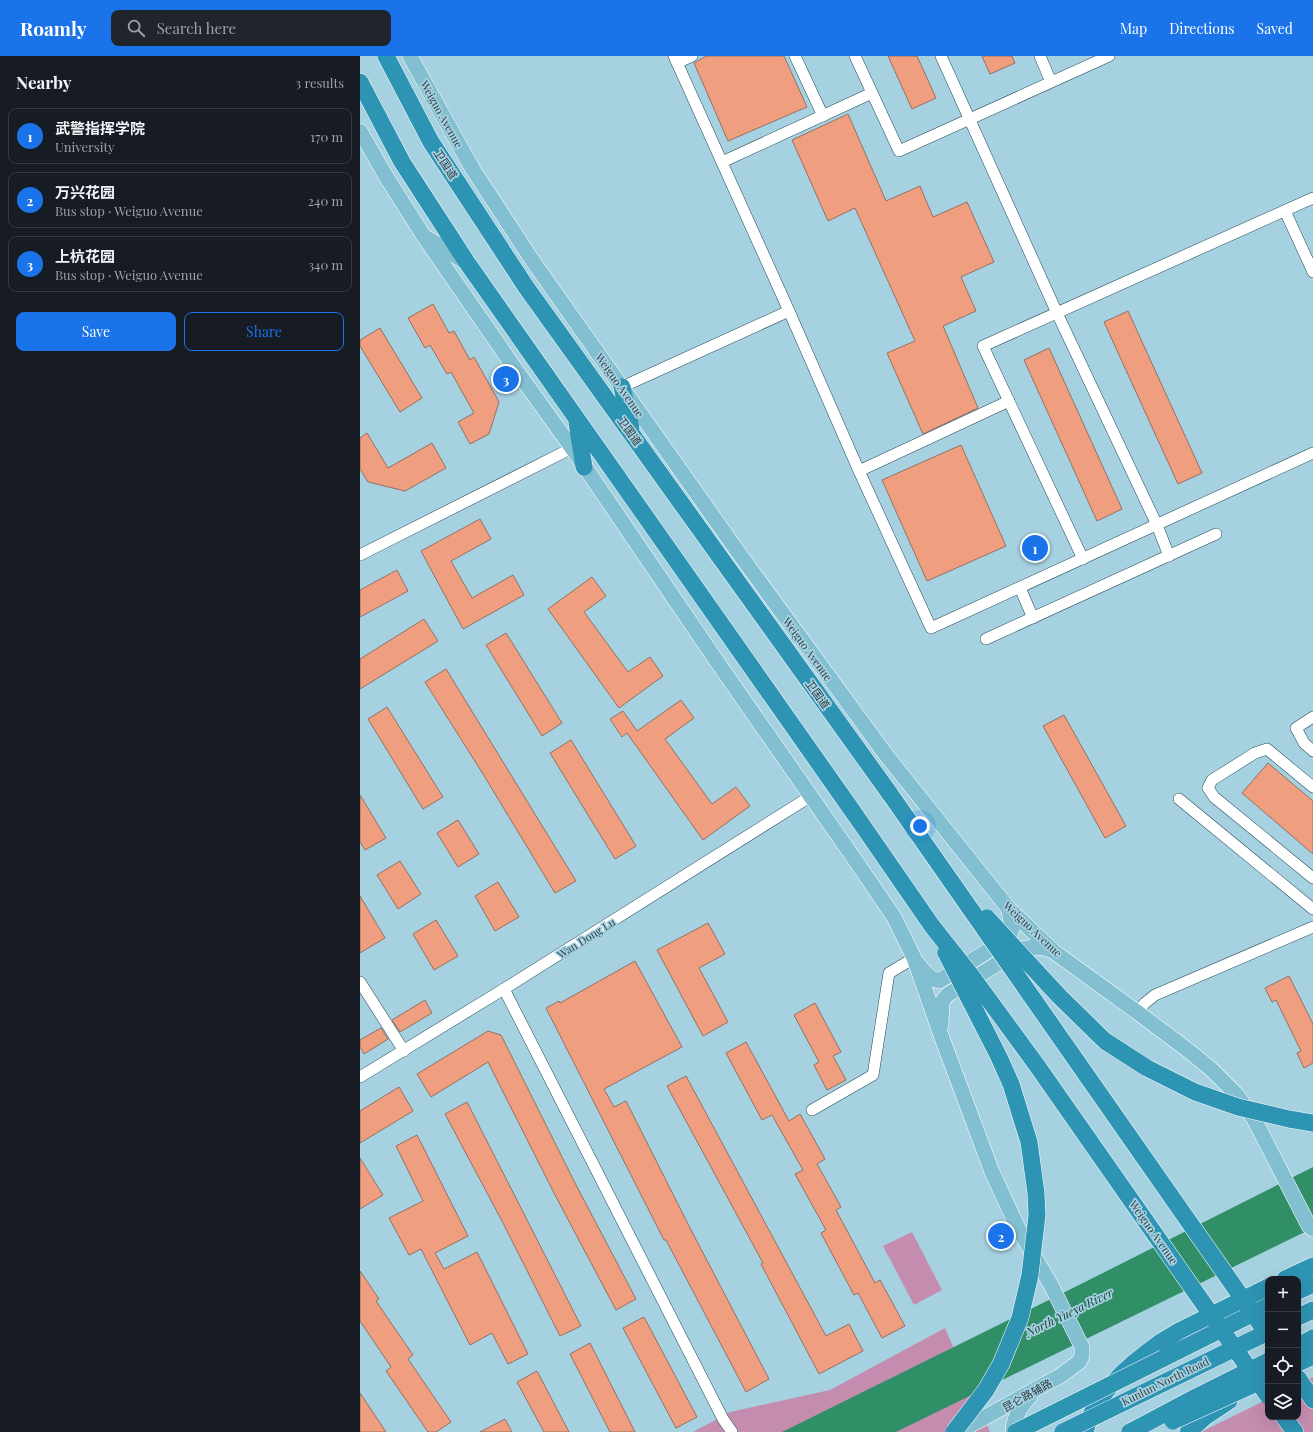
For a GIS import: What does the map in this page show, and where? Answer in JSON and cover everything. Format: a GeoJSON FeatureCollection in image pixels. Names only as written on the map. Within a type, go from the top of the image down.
{"type":"FeatureCollection","features":[{"type":"Feature","properties":{"kind":"highway","name":"卫国道"},"geometry":{"type":"LineString","coordinates":[[386,56],[431,142],[526,287],[941,867]]}},
{"type":"Feature","properties":{"kind":"highway"},"geometry":{"type":"LineString","coordinates":[[360,82],[402,162],[468,264],[576,419],[584,466]]}},
{"type":"Feature","properties":{"kind":"highway"},"geometry":{"type":"LineString","coordinates":[[622,387],[633,436]]}},
{"type":"Feature","properties":{"kind":"highway","name":"Weiguo Avenue"},"geometry":{"type":"LineString","coordinates":[[576,419],[932,926],[966,968],[1038,1066],[1265,1387]]}},
{"type":"Feature","properties":{"kind":"highway"},"geometry":{"type":"LineString","coordinates":[[941,867],[1058,996],[1106,1041],[1147,1068],[1194,1092],[1238,1107],[1289,1119],[1313,1122]]}},
{"type":"Feature","properties":{"kind":"highway"},"geometry":{"type":"LineString","coordinates":[[941,867],[1265,1331]]}},
{"type":"Feature","properties":{"kind":"highway"},"geometry":{"type":"LineString","coordinates":[[932,926],[999,1057],[1011,1084],[1029,1142],[1036,1192],[1037,1215],[1035,1236],[1030,1275],[1020,1318],[1001,1364],[986,1390],[954,1432]]}},
{"type":"Feature","properties":{"kind":"highway"},"geometry":{"type":"LineString","coordinates":[[1291,1276],[1313,1266]]}},
{"type":"Feature","properties":{"kind":"highway"},"geometry":{"type":"LineString","coordinates":[[1301,1290],[1313,1284]]}},
{"type":"Feature","properties":{"kind":"highway"},"geometry":{"type":"LineString","coordinates":[[1085,1432],[1087,1424],[1100,1400],[1116,1380],[1142,1355],[1179,1331],[1265,1288]]}},
{"type":"Feature","properties":{"kind":"highway"},"geometry":{"type":"LineString","coordinates":[[1016,1432],[1265,1308]]}},
{"type":"Feature","properties":{"kind":"highway"},"geometry":{"type":"LineString","coordinates":[[1301,1316],[1313,1310]]}},
{"type":"Feature","properties":{"kind":"highway","name":"Kunlun North Road"},"geometry":{"type":"LineString","coordinates":[[1063,1432],[1265,1333]]}},
{"type":"Feature","properties":{"kind":"highway"},"geometry":{"type":"LineString","coordinates":[[1301,1344],[1313,1338]]}},
{"type":"Feature","properties":{"kind":"highway"},"geometry":{"type":"LineString","coordinates":[[1301,1362],[1313,1356]]}},
{"type":"Feature","properties":{"kind":"highway"},"geometry":{"type":"LineString","coordinates":[[1130,1432],[1265,1362]]}},
{"type":"Feature","properties":{"kind":"highway"},"geometry":{"type":"LineString","coordinates":[[1301,1381],[1313,1393]]}},
{"type":"Feature","properties":{"kind":"highway"},"geometry":{"type":"LineString","coordinates":[[1301,1382],[1313,1400]]}},
{"type":"Feature","properties":{"kind":"highway"},"geometry":{"type":"LineString","coordinates":[[1188,1432],[1205,1417],[1248,1387]]}},
{"type":"Feature","properties":{"kind":"highway"},"geometry":{"type":"LineString","coordinates":[[1143,1432],[1248,1387],[1265,1390]]}},
{"type":"Feature","properties":{"kind":"highway"},"geometry":{"type":"LineString","coordinates":[[1279,1420],[1285,1432]]}},
{"type":"Feature","properties":{"kind":"highway"},"geometry":{"type":"LineString","coordinates":[[1286,1420],[1295,1432]]}},
{"type":"Feature","properties":{"kind":"main road","name":"Weiguo Avenue"},"geometry":{"type":"LineString","coordinates":[[410,56],[472,168],[532,260],[738,552],[886,755],[1009,909],[1053,951],[1137,1012],[1212,1070],[1237,1095],[1254,1119],[1311,1228]]}},
{"type":"Feature","properties":{"kind":"main road"},"geometry":{"type":"LineString","coordinates":[[360,131],[387,178],[423,235],[572,448],[718,663],[894,917],[914,958],[942,1038]]}},
{"type":"Feature","properties":{"kind":"main road"},"geometry":{"type":"LineString","coordinates":[[423,235],[468,264]]}},
{"type":"Feature","properties":{"kind":"main road"},"geometry":{"type":"LineString","coordinates":[[585,370],[622,387]]}},
{"type":"Feature","properties":{"kind":"main road"},"geometry":{"type":"LineString","coordinates":[[914,958],[928,976],[939,981],[1009,938],[1012,929],[1009,909]]}},
{"type":"Feature","properties":{"kind":"main road"},"geometry":{"type":"LineString","coordinates":[[942,1038],[942,1002],[947,995],[1021,949],[1035,947],[1053,951]]}},
{"type":"Feature","properties":{"kind":"main road","name":"昆仑路辅路"},"geometry":{"type":"LineString","coordinates":[[942,1038],[992,1172],[1018,1228],[1052,1287],[1082,1347],[1082,1356],[1079,1362],[1060,1376],[958,1432]]}},
{"type":"Feature","properties":{"kind":"main road"},"geometry":{"type":"LineString","coordinates":[[1013,1432],[1013,1426],[1021,1407],[1033,1392]]}},
{"type":"Feature","properties":{"kind":"street"},"geometry":{"type":"LineString","coordinates":[[692,56],[675,60],[931,628],[1313,453]]}},
{"type":"Feature","properties":{"kind":"street"},"geometry":{"type":"LineString","coordinates":[[795,56],[823,116]]}},
{"type":"Feature","properties":{"kind":"street"},"geometry":{"type":"LineString","coordinates":[[855,56],[900,151],[1109,56]]}},
{"type":"Feature","properties":{"kind":"street"},"geometry":{"type":"LineString","coordinates":[[942,56],[1057,313],[1157,525],[1169,556]]}},
{"type":"Feature","properties":{"kind":"street"},"geometry":{"type":"LineString","coordinates":[[1040,56],[1051,82]]}},
{"type":"Feature","properties":{"kind":"street"},"geometry":{"type":"LineString","coordinates":[[722,162],[872,93]]}},
{"type":"Feature","properties":{"kind":"street"},"geometry":{"type":"LineString","coordinates":[[1083,559],[983,346],[1313,198]]}},
{"type":"Feature","properties":{"kind":"street"},"geometry":{"type":"LineString","coordinates":[[1285,211],[1313,272]]}},
{"type":"Feature","properties":{"kind":"street"},"geometry":{"type":"LineString","coordinates":[[622,387],[789,311]]}},
{"type":"Feature","properties":{"kind":"street"},"geometry":{"type":"LineString","coordinates":[[859,471],[1009,402]]}},
{"type":"Feature","properties":{"kind":"street"},"geometry":{"type":"LineString","coordinates":[[360,556],[572,448]]}},
{"type":"Feature","properties":{"kind":"street"},"geometry":{"type":"LineString","coordinates":[[986,639],[1216,534]]}},
{"type":"Feature","properties":{"kind":"street"},"geometry":{"type":"LineString","coordinates":[[1020,588],[1033,618]]}},
{"type":"Feature","properties":{"kind":"street"},"geometry":{"type":"LineString","coordinates":[[1313,718],[1296,728],[1304,743],[1313,751]]}},
{"type":"Feature","properties":{"kind":"street"},"geometry":{"type":"LineString","coordinates":[[1313,787],[1267,749],[1255,753],[1212,780],[1208,788],[1214,797],[1313,878]]}},
{"type":"Feature","properties":{"kind":"street","name":"Wan Dong Lu"},"geometry":{"type":"LineString","coordinates":[[360,1077],[504,989],[811,796]]}},
{"type":"Feature","properties":{"kind":"street"},"geometry":{"type":"LineString","coordinates":[[1179,799],[1313,909]]}},
{"type":"Feature","properties":{"kind":"street"},"geometry":{"type":"LineString","coordinates":[[1137,1012],[1155,995],[1313,927]]}},
{"type":"Feature","properties":{"kind":"street"},"geometry":{"type":"LineString","coordinates":[[812,1110],[873,1075],[889,973],[914,958]]}},
{"type":"Feature","properties":{"kind":"street"},"geometry":{"type":"LineString","coordinates":[[360,982],[404,1050]]}},
{"type":"Feature","properties":{"kind":"street"},"geometry":{"type":"LineString","coordinates":[[504,989],[722,1418],[732,1432]]}},
{"type":"Feature","properties":{"kind":"shaded area"},"geometry":{"type":"Polygon","coordinates":[[[912,1232],[942,1290],[914,1305],[883,1246],[912,1232]]]}},
{"type":"Feature","properties":{"kind":"shaded area"},"geometry":{"type":"Polygon","coordinates":[[[945,1328],[990,1432],[693,1432],[730,1412],[830,1390],[945,1328]]]}},
{"type":"Feature","properties":{"kind":"shaded area"},"geometry":{"type":"Polygon","coordinates":[[[1313,1377],[1313,1432],[1201,1432],[1265,1400],[1265,1420],[1301,1420],[1301,1383],[1313,1377]]]}},
{"type":"Feature","properties":{"kind":"water","name":"North Yueya River"},"geometry":{"type":"Polygon","coordinates":[[[1313,1167],[1313,1228],[896,1432],[782,1432],[1083,1283],[1313,1167]]]}},
{"type":"Feature","properties":{"kind":"building"},"geometry":{"type":"Polygon","coordinates":[[[706,56],[784,56],[807,107],[728,141],[694,63],[706,56]]]}},
{"type":"Feature","properties":{"kind":"building"},"geometry":{"type":"Polygon","coordinates":[[[888,56],[917,56],[936,98],[912,109],[888,56]]]}},
{"type":"Feature","properties":{"kind":"building"},"geometry":{"type":"Polygon","coordinates":[[[982,56],[1012,56],[1015,63],[990,74],[982,56]]]}},
{"type":"Feature","properties":{"kind":"building"},"geometry":{"type":"Polygon","coordinates":[[[848,114],[886,201],[920,186],[933,217],[967,202],[994,262],[961,277],[976,311],[943,326],[978,408],[923,434],[887,353],[915,341],[855,208],[828,221],[792,140],[848,114]]]}},
{"type":"Feature","properties":{"kind":"building"},"geometry":{"type":"Polygon","coordinates":[[[433,304],[449,333],[454,331],[470,360],[474,357],[499,402],[489,434],[470,444],[458,422],[474,413],[451,372],[447,374],[430,345],[425,348],[408,318],[433,304]]]}},
{"type":"Feature","properties":{"kind":"building"},"geometry":{"type":"Polygon","coordinates":[[[1128,311],[1202,473],[1178,484],[1104,322],[1128,311]]]}},
{"type":"Feature","properties":{"kind":"building"},"geometry":{"type":"Polygon","coordinates":[[[380,328],[422,398],[400,412],[360,346],[360,340],[380,328]]]}},
{"type":"Feature","properties":{"kind":"building"},"geometry":{"type":"Polygon","coordinates":[[[1049,348],[1122,509],[1097,521],[1024,360],[1049,348]]]}},
{"type":"Feature","properties":{"kind":"building"},"geometry":{"type":"Polygon","coordinates":[[[367,433],[388,468],[432,443],[446,468],[405,491],[368,482],[360,469],[360,438],[367,433]]]}},
{"type":"Feature","properties":{"kind":"building"},"geometry":{"type":"Polygon","coordinates":[[[961,445],[1006,546],[927,581],[882,480],[961,445]]]}},
{"type":"Feature","properties":{"kind":"building"},"geometry":{"type":"Polygon","coordinates":[[[480,519],[491,539],[451,561],[472,598],[513,575],[524,595],[463,629],[421,551],[480,519]]]}},
{"type":"Feature","properties":{"kind":"building"},"geometry":{"type":"Polygon","coordinates":[[[397,570],[408,591],[360,617],[360,590],[397,570]]]}},
{"type":"Feature","properties":{"kind":"building"},"geometry":{"type":"Polygon","coordinates":[[[592,577],[606,596],[584,612],[628,672],[650,657],[663,676],[619,708],[548,609],[592,577]]]}},
{"type":"Feature","properties":{"kind":"building"},"geometry":{"type":"Polygon","coordinates":[[[424,619],[438,641],[360,689],[360,659],[424,619]]]}},
{"type":"Feature","properties":{"kind":"building"},"geometry":{"type":"Polygon","coordinates":[[[506,633],[562,723],[542,736],[486,645],[506,633]]]}},
{"type":"Feature","properties":{"kind":"building"},"geometry":{"type":"Polygon","coordinates":[[[446,669],[576,881],[555,893],[425,682],[446,669]]]}},
{"type":"Feature","properties":{"kind":"building"},"geometry":{"type":"Polygon","coordinates":[[[681,700],[694,718],[665,739],[712,804],[736,787],[750,806],[703,840],[627,733],[622,737],[610,719],[623,711],[637,731],[681,700]]]}},
{"type":"Feature","properties":{"kind":"building"},"geometry":{"type":"Polygon","coordinates":[[[387,707],[443,797],[423,809],[368,719],[387,707]]]}},
{"type":"Feature","properties":{"kind":"building"},"geometry":{"type":"Polygon","coordinates":[[[1064,715],[1126,826],[1105,838],[1043,726],[1064,715]]]}},
{"type":"Feature","properties":{"kind":"building"},"geometry":{"type":"Polygon","coordinates":[[[571,740],[636,846],[615,859],[550,753],[571,740]]]}},
{"type":"Feature","properties":{"kind":"building"},"geometry":{"type":"Polygon","coordinates":[[[1268,763],[1313,801],[1313,854],[1242,793],[1268,763]]]}},
{"type":"Feature","properties":{"kind":"building"},"geometry":{"type":"Polygon","coordinates":[[[360,795],[386,838],[365,850],[360,842],[360,795]]]}},
{"type":"Feature","properties":{"kind":"building"},"geometry":{"type":"Polygon","coordinates":[[[458,820],[479,854],[458,867],[437,833],[458,820]]]}},
{"type":"Feature","properties":{"kind":"building"},"geometry":{"type":"Polygon","coordinates":[[[400,861],[421,894],[398,909],[377,875],[400,861]]]}},
{"type":"Feature","properties":{"kind":"building"},"geometry":{"type":"Polygon","coordinates":[[[498,882],[519,917],[495,931],[475,896],[498,882]]]}},
{"type":"Feature","properties":{"kind":"building"},"geometry":{"type":"Polygon","coordinates":[[[360,896],[385,938],[360,953],[360,896]]]}},
{"type":"Feature","properties":{"kind":"building"},"geometry":{"type":"Polygon","coordinates":[[[436,920],[458,956],[434,970],[413,934],[436,920]]]}},
{"type":"Feature","properties":{"kind":"building"},"geometry":{"type":"Polygon","coordinates":[[[708,923],[725,954],[699,968],[728,1022],[703,1036],[657,950],[708,923]]]}},
{"type":"Feature","properties":{"kind":"building"},"geometry":{"type":"Polygon","coordinates":[[[635,961],[682,1047],[604,1089],[614,1107],[626,1101],[769,1379],[746,1392],[666,1240],[664,1240],[546,1008],[559,1001],[560,1003],[635,961]]]}},
{"type":"Feature","properties":{"kind":"building"},"geometry":{"type":"Polygon","coordinates":[[[1289,976],[1313,1024],[1313,1063],[1304,1068],[1297,1053],[1301,1051],[1276,1000],[1272,1002],[1265,988],[1289,976]]]}},
{"type":"Feature","properties":{"kind":"building"},"geometry":{"type":"Polygon","coordinates":[[[425,1000],[432,1013],[400,1032],[392,1020],[425,1000]]]}},
{"type":"Feature","properties":{"kind":"building"},"geometry":{"type":"Polygon","coordinates":[[[815,1003],[841,1052],[833,1056],[846,1080],[827,1090],[814,1065],[819,1062],[794,1015],[815,1003]]]}},
{"type":"Feature","properties":{"kind":"building"},"geometry":{"type":"Polygon","coordinates":[[[381,1028],[388,1039],[364,1054],[360,1047],[360,1040],[381,1028]]]}},
{"type":"Feature","properties":{"kind":"building"},"geometry":{"type":"Polygon","coordinates":[[[488,1031],[501,1035],[575,1183],[636,1299],[616,1310],[554,1193],[488,1062],[431,1097],[417,1074],[488,1031]]]}},
{"type":"Feature","properties":{"kind":"building"},"geometry":{"type":"Polygon","coordinates":[[[746,1042],[789,1121],[800,1114],[825,1159],[817,1164],[841,1207],[836,1210],[875,1283],[880,1280],[905,1326],[882,1338],[858,1293],[854,1295],[821,1233],[826,1230],[795,1174],[803,1170],[772,1115],[762,1120],[726,1053],[746,1042]]]}},
{"type":"Feature","properties":{"kind":"building"},"geometry":{"type":"Polygon","coordinates":[[[686,1076],[826,1336],[849,1324],[863,1351],[819,1374],[761,1264],[763,1263],[667,1086],[686,1076]]]}},
{"type":"Feature","properties":{"kind":"building"},"geometry":{"type":"Polygon","coordinates":[[[399,1087],[413,1111],[360,1143],[360,1111],[399,1087]]]}},
{"type":"Feature","properties":{"kind":"building"},"geometry":{"type":"Polygon","coordinates":[[[467,1102],[581,1326],[560,1336],[502,1221],[445,1114],[467,1102]]]}},
{"type":"Feature","properties":{"kind":"building"},"geometry":{"type":"Polygon","coordinates":[[[417,1135],[468,1236],[435,1253],[444,1269],[477,1252],[528,1354],[508,1364],[492,1333],[470,1345],[421,1249],[409,1255],[389,1218],[423,1201],[396,1146],[417,1135]]]}},
{"type":"Feature","properties":{"kind":"building"},"geometry":{"type":"Polygon","coordinates":[[[360,1158],[383,1195],[360,1209],[360,1158]]]}},
{"type":"Feature","properties":{"kind":"building"},"geometry":{"type":"Polygon","coordinates":[[[360,1271],[379,1299],[376,1301],[413,1355],[408,1359],[451,1422],[436,1432],[428,1432],[386,1371],[391,1367],[360,1321],[360,1271]]]}},
{"type":"Feature","properties":{"kind":"building"},"geometry":{"type":"Polygon","coordinates":[[[644,1317],[697,1417],[676,1428],[623,1328],[644,1317]]]}},
{"type":"Feature","properties":{"kind":"building"},"geometry":{"type":"Polygon","coordinates":[[[590,1343],[635,1432],[610,1432],[570,1354],[590,1343]]]}},
{"type":"Feature","properties":{"kind":"building"},"geometry":{"type":"Polygon","coordinates":[[[537,1371],[569,1432],[544,1432],[517,1382],[537,1371]]]}},
{"type":"Feature","properties":{"kind":"building"},"geometry":{"type":"Polygon","coordinates":[[[360,1393],[386,1432],[360,1432],[360,1393]]]}},
{"type":"Feature","properties":{"kind":"building"},"geometry":{"type":"Polygon","coordinates":[[[505,1419],[512,1432],[480,1432],[505,1419]]]}},
{"type":"Feature","properties":{"kind":"place","name":"上杭花园"},"geometry":{"type":"Point","coordinates":[506,379]}},
{"type":"Feature","properties":{"kind":"place","name":"武警指挥学院"},"geometry":{"type":"Point","coordinates":[1035,548]}},
{"type":"Feature","properties":{"kind":"place","name":"万兴花园"},"geometry":{"type":"Point","coordinates":[1001,1236]}}]}
